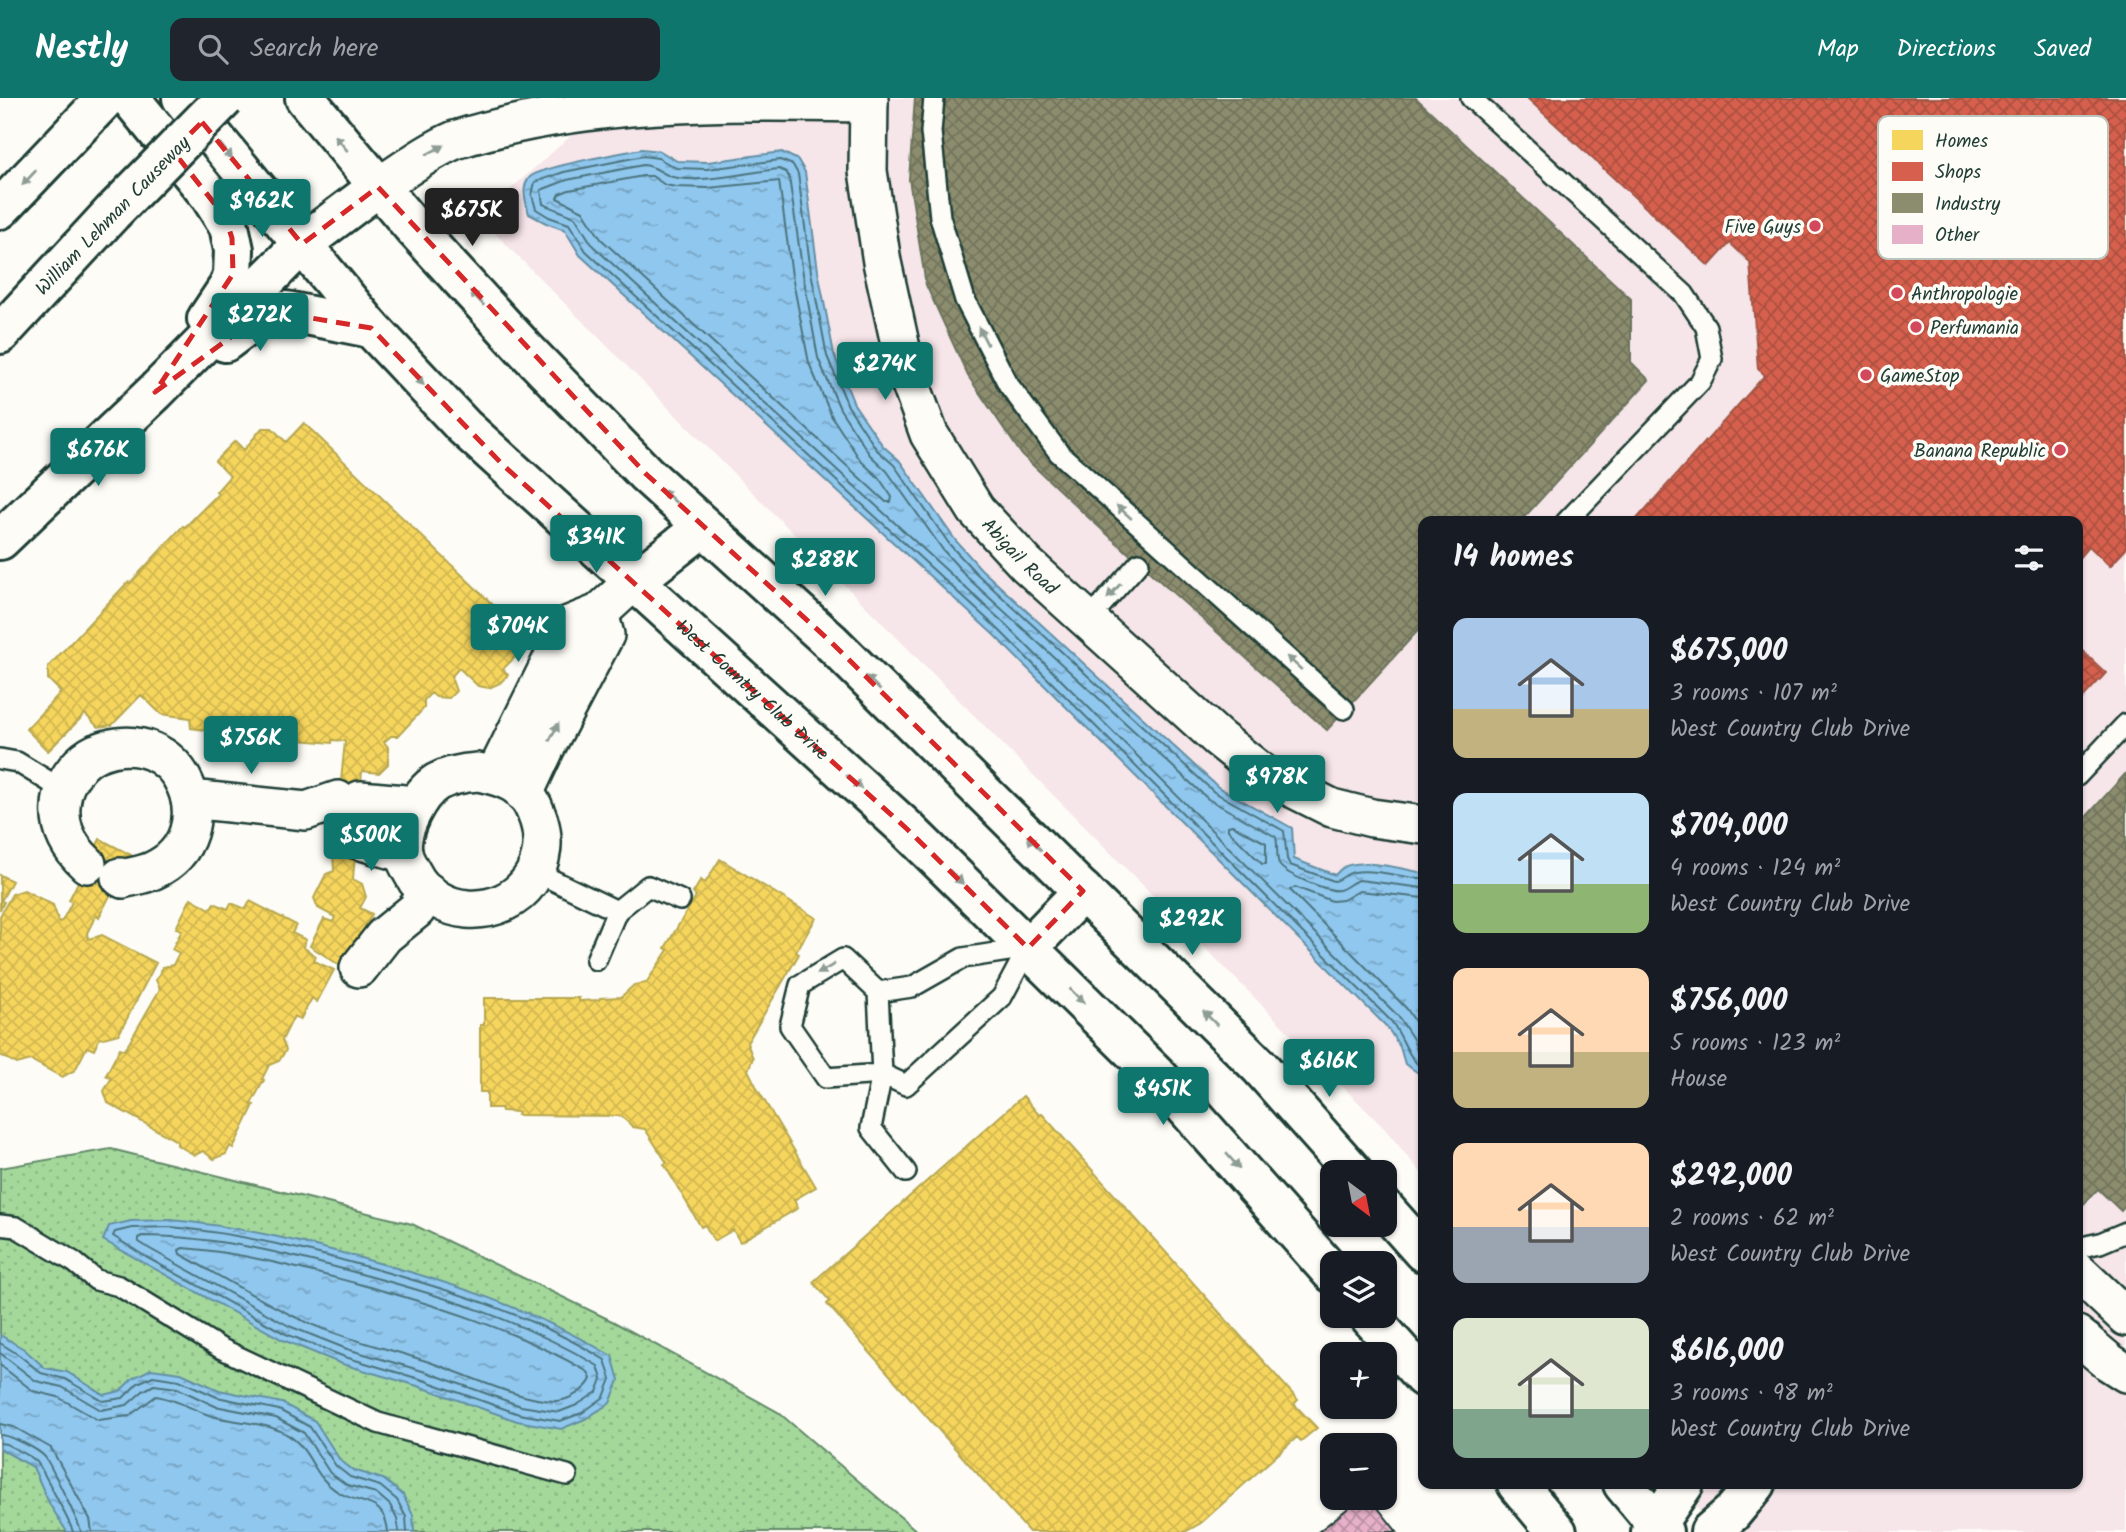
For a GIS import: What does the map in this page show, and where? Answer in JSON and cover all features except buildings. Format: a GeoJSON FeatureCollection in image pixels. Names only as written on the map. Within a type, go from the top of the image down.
{"type":"FeatureCollection","features":[{"type":"Feature","properties":{"kind":"main road"},"geometry":{"type":"LineString","coordinates":[[0,209],[106,98]]}},
{"type":"Feature","properties":{"kind":"main road"},"geometry":{"type":"LineString","coordinates":[[130,98],[218,207],[229,226],[234,250],[229,286],[155,392]]}},
{"type":"Feature","properties":{"kind":"main road","name":"West Country Club Drive"},"geometry":{"type":"LineString","coordinates":[[182,98],[371,328],[464,427],[907,829],[1157,1076],[1320,1259]]}},
{"type":"Feature","properties":{"kind":"main road","name":"William Lehman Causeway"},"geometry":{"type":"LineString","coordinates":[[0,334],[112,213],[225,98]]}},
{"type":"Feature","properties":{"kind":"main road"},"geometry":{"type":"LineString","coordinates":[[305,98],[378,187],[524,348],[646,474],[830,641],[1259,1066],[1342,1160]]}},
{"type":"Feature","properties":{"kind":"main road"},"geometry":{"type":"LineString","coordinates":[[0,540],[155,392],[302,244],[378,187]]}},
{"type":"Feature","properties":{"kind":"main road"},"geometry":{"type":"LineString","coordinates":[[155,392],[256,319],[275,312],[301,312],[371,328]]}},
{"type":"Feature","properties":{"kind":"main road"},"geometry":{"type":"LineString","coordinates":[[634,581],[703,527]]}},
{"type":"Feature","properties":{"kind":"main road"},"geometry":{"type":"LineString","coordinates":[[1028,948],[1083,891]]}},
{"type":"Feature","properties":{"kind":"main road"},"geometry":{"type":"LineString","coordinates":[[1397,1223],[1418,1246]]}},
{"type":"Feature","properties":{"kind":"main road"},"geometry":{"type":"LineString","coordinates":[[1380,1328],[1418,1371]]}},
{"type":"Feature","properties":{"kind":"main road"},"geometry":{"type":"LineString","coordinates":[[1521,1489],[1557,1532]]}},
{"type":"Feature","properties":{"kind":"main road"},"geometry":{"type":"LineString","coordinates":[[1627,1489],[1657,1529],[1681,1489]]}},
{"type":"Feature","properties":{"kind":"main road"},"geometry":{"type":"LineString","coordinates":[[1710,1532],[1732,1513],[1752,1489]]}},
{"type":"Feature","properties":{"kind":"street"},"geometry":{"type":"LineString","coordinates":[[378,187],[453,141],[497,124],[564,108],[645,99],[869,100]]}},
{"type":"Feature","properties":{"kind":"street","name":"Abigail Road"},"geometry":{"type":"LineString","coordinates":[[869,100],[868,171],[897,334],[915,400],[929,433],[976,510],[1020,558],[1218,738],[1262,773],[1332,808],[1372,818],[1418,824]]}},
{"type":"Feature","properties":{"kind":"street"},"geometry":{"type":"LineString","coordinates":[[510,785],[569,625],[598,613],[634,581]]}},
{"type":"Feature","properties":{"kind":"street"},"geometry":{"type":"LineString","coordinates":[[131,746],[152,751],[170,762],[183,779],[190,799],[191,820],[184,840],[172,858],[154,870],[123,878],[103,871],[74,852],[63,833],[60,811],[63,790],[74,771],[90,756],[110,748],[131,746]]}},
{"type":"Feature","properties":{"kind":"street"},"geometry":{"type":"LineString","coordinates":[[338,817],[403,853],[418,881],[434,898],[455,908],[479,910],[502,904],[522,891],[536,872],[543,850],[542,826],[533,804],[510,785],[478,772],[456,774],[436,783],[420,798],[409,817],[403,853]]}},
{"type":"Feature","properties":{"kind":"street"},"geometry":{"type":"LineString","coordinates":[[190,799],[338,817],[416,805]]}},
{"type":"Feature","properties":{"kind":"street"},"geometry":{"type":"LineString","coordinates":[[359,968],[384,936],[415,910],[428,892]]}},
{"type":"Feature","properties":{"kind":"street"},"geometry":{"type":"LineString","coordinates":[[2083,1277],[2126,1317]]}},
{"type":"Feature","properties":{"kind":"street"},"geometry":{"type":"LineString","coordinates":[[2083,1305],[2126,1342]]}},
{"type":"Feature","properties":{"kind":"street"},"geometry":{"type":"LineString","coordinates":[[2083,1341],[2126,1373]]}},
{"type":"Feature","properties":{"kind":"lane"},"geometry":{"type":"LineString","coordinates":[[934,98],[931,132],[940,217],[965,300],[1009,384],[1059,453],[1344,709]]}},
{"type":"Feature","properties":{"kind":"lane"},"geometry":{"type":"LineString","coordinates":[[1471,98],[1684,294],[1706,327],[1712,359],[1700,382],[1572,516]]}},
{"type":"Feature","properties":{"kind":"lane"},"geometry":{"type":"LineString","coordinates":[[1089,619],[1139,563]]}},
{"type":"Feature","properties":{"kind":"lane"},"geometry":{"type":"LineString","coordinates":[[2083,770],[2126,724]]}},
{"type":"Feature","properties":{"kind":"lane"},"geometry":{"type":"LineString","coordinates":[[0,760],[18,762],[63,790]]}},
{"type":"Feature","properties":{"kind":"lane"},"geometry":{"type":"LineString","coordinates":[[536,872],[617,911]]}},
{"type":"Feature","properties":{"kind":"lane"},"geometry":{"type":"LineString","coordinates":[[596,960],[617,911],[648,886],[680,900]]}},
{"type":"Feature","properties":{"kind":"lane"},"geometry":{"type":"LineString","coordinates":[[878,992],[912,988],[963,958],[1028,948]]}},
{"type":"Feature","properties":{"kind":"lane"},"geometry":{"type":"LineString","coordinates":[[906,1172],[872,1128],[882,1074],[878,992],[843,959],[800,985],[790,1026],[827,1078],[882,1074],[906,1085],[1002,997],[1028,948]]}},
{"type":"Feature","properties":{"kind":"lane"},"geometry":{"type":"LineString","coordinates":[[0,1225],[16,1227],[74,1262],[96,1280],[119,1286],[220,1348],[378,1423],[567,1475]]}},
{"type":"Feature","properties":{"kind":"lane"},"geometry":{"type":"LineString","coordinates":[[2083,1247],[2126,1232]]}},
{"type":"Feature","properties":{"kind":"highlighted area"},"geometry":{"type":"Polygon","coordinates":[[[202,122],[302,244],[378,187],[646,474],[830,641],[1083,891],[1028,948],[907,829],[503,465],[371,328],[275,312],[256,319],[155,392],[233,274],[232,238],[225,217],[173,151],[202,122]]]}},
{"type":"Feature","properties":{"kind":"shaded area"},"geometry":{"type":"Polygon","coordinates":[[[614,98],[2126,98],[2126,1532],[1717,1532],[1681,1489],[2083,1489],[2083,516],[1418,516],[1418,1169],[1385,1129],[479,217],[614,98]]]}},
{"type":"Feature","properties":{"kind":"green space"},"geometry":{"type":"Polygon","coordinates":[[[111,1149],[412,1224],[614,1322],[778,1412],[918,1532],[0,1532],[0,1168],[111,1149]]]}},
{"type":"Feature","properties":{"kind":"water"},"geometry":{"type":"Polygon","coordinates":[[[642,149],[660,151],[677,161],[708,162],[782,152],[798,160],[805,172],[818,271],[834,354],[854,404],[883,446],[899,460],[956,541],[981,569],[1218,787],[1292,828],[1294,859],[1335,875],[1344,867],[1361,864],[1418,872],[1418,1073],[1405,1064],[1400,1047],[1387,1027],[994,635],[580,255],[565,230],[529,214],[524,190],[530,177],[565,164],[642,149]]]}},
{"type":"Feature","properties":{"kind":"water"},"geometry":{"type":"Polygon","coordinates":[[[171,1220],[245,1230],[316,1246],[397,1268],[491,1299],[552,1324],[612,1356],[619,1380],[610,1403],[585,1419],[561,1429],[517,1421],[421,1387],[342,1364],[283,1340],[103,1240],[109,1226],[131,1221],[171,1220]]]}},
{"type":"Feature","properties":{"kind":"water"},"geometry":{"type":"Polygon","coordinates":[[[0,1335],[24,1349],[45,1368],[67,1372],[104,1395],[120,1391],[133,1378],[151,1369],[181,1373],[219,1390],[282,1403],[315,1421],[340,1460],[353,1470],[383,1479],[403,1495],[413,1515],[414,1532],[67,1532],[50,1505],[33,1467],[0,1449],[0,1335]]]}},
{"type":"Feature","properties":{"kind":"place","name":"Five Guys"},"geometry":{"type":"Point","coordinates":[1815,226]}},
{"type":"Feature","properties":{"kind":"place","name":"Anthropologie"},"geometry":{"type":"Point","coordinates":[1897,293]}},
{"type":"Feature","properties":{"kind":"place","name":"Perfumania"},"geometry":{"type":"Point","coordinates":[1916,327]}},
{"type":"Feature","properties":{"kind":"place","name":"GameStop"},"geometry":{"type":"Point","coordinates":[1866,375]}},
{"type":"Feature","properties":{"kind":"place","name":"Banana Republic"},"geometry":{"type":"Point","coordinates":[2060,450]}}]}
